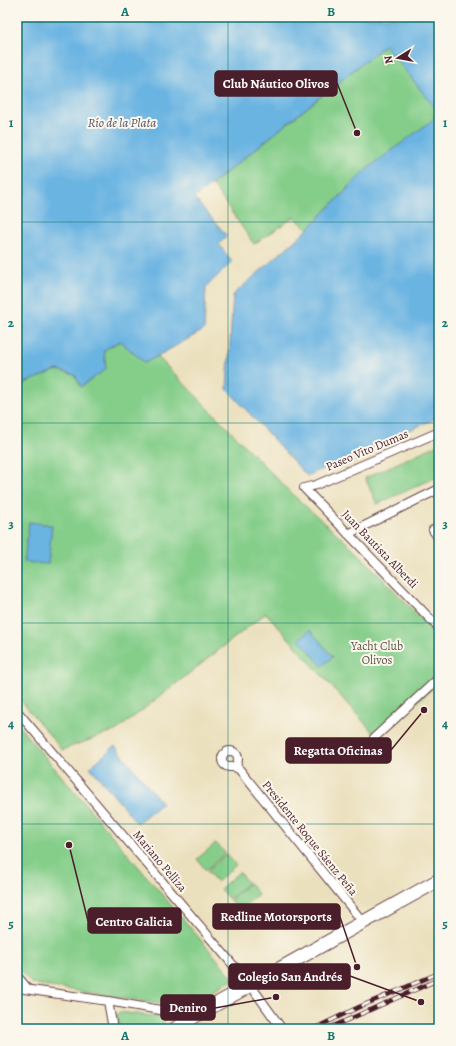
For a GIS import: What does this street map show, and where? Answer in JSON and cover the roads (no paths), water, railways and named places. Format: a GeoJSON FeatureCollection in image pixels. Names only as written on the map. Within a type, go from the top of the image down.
{"type":"FeatureCollection","features":[{"type":"Feature","properties":{"kind":"main road"},"geometry":{"type":"LineString","coordinates":[[175,1029],[195,1016],[439,880]]}},
{"type":"Feature","properties":{"kind":"street","name":"Paseo Vito Dumas"},"geometry":{"type":"LineString","coordinates":[[304,488],[316,485],[439,432]]}},
{"type":"Feature","properties":{"kind":"street","name":"Juan Bautista Alberdi"},"geometry":{"type":"LineString","coordinates":[[304,488],[439,628]]}},
{"type":"Feature","properties":{"kind":"street"},"geometry":{"type":"LineString","coordinates":[[348,534],[439,489]]}},
{"type":"Feature","properties":{"kind":"street"},"geometry":{"type":"LineString","coordinates":[[433,530],[439,539]]}},
{"type":"Feature","properties":{"kind":"street"},"geometry":{"type":"LineString","coordinates":[[374,738],[439,678]]}},
{"type":"Feature","properties":{"kind":"street","name":"Mariano Pelliza"},"geometry":{"type":"LineString","coordinates":[[17,711],[251,986],[282,1029]]}},
{"type":"Feature","properties":{"kind":"street","name":"Presidente Roque Sáenz Peña"},"geometry":{"type":"LineString","coordinates":[[237,766],[363,922]]}},
{"type":"Feature","properties":{"kind":"street"},"geometry":{"type":"LineString","coordinates":[[17,976],[28,989]]}},
{"type":"Feature","properties":{"kind":"street"},"geometry":{"type":"LineString","coordinates":[[17,988],[108,1001],[195,1016]]}},
{"type":"Feature","properties":{"kind":"street"},"geometry":{"type":"LineString","coordinates":[[108,1001],[114,1029]]}},
{"type":"Feature","properties":{"kind":"water","name":"Río de la Plata"},"geometry":{"type":"Polygon","coordinates":[[[17,17],[439,17],[439,113],[385,45],[194,198],[227,236],[219,244],[232,262],[206,287],[204,330],[145,363],[120,341],[104,350],[106,369],[81,387],[75,375],[57,370],[17,386],[17,17]]]}},
{"type":"Feature","properties":{"kind":"water"},"geometry":{"type":"Polygon","coordinates":[[[439,115],[439,417],[307,476],[227,389],[233,295],[308,229],[367,169],[439,115]]]}},
{"type":"Feature","properties":{"kind":"water"},"geometry":{"type":"Polygon","coordinates":[[[29,522],[52,525],[48,564],[24,562],[29,522]]]}},
{"type":"Feature","properties":{"kind":"water"},"geometry":{"type":"Polygon","coordinates":[[[310,630],[333,657],[322,666],[299,639],[310,630]]]}},
{"type":"Feature","properties":{"kind":"water"},"geometry":{"type":"Polygon","coordinates":[[[115,746],[162,803],[137,823],[90,767],[115,746]]]}},
{"type":"Feature","properties":{"kind":"railway"},"geometry":{"type":"LineString","coordinates":[[313,1029],[359,1007],[439,973]]}},
{"type":"Feature","properties":{"kind":"railway"},"geometry":{"type":"LineString","coordinates":[[327,1029],[435,981]]}},
{"type":"Feature","properties":{"kind":"place","name":"Club Náutico Olivos"},"geometry":{"type":"Point","coordinates":[357,133]}},
{"type":"Feature","properties":{"kind":"place","name":"Regatta Oficinas"},"geometry":{"type":"Point","coordinates":[424,710]}},
{"type":"Feature","properties":{"kind":"place","name":"Centro Galicia"},"geometry":{"type":"Point","coordinates":[69,845]}},
{"type":"Feature","properties":{"kind":"place","name":"Redline Motorsports"},"geometry":{"type":"Point","coordinates":[357,967]}},
{"type":"Feature","properties":{"kind":"place","name":"Deniro"},"geometry":{"type":"Point","coordinates":[276,997]}},
{"type":"Feature","properties":{"kind":"place","name":"Colegio San Andrés"},"geometry":{"type":"Point","coordinates":[421,1002]}},
{"type":"Feature","properties":{"kind":"park label","name":"Yacht Club Olivos"},"geometry":{"type":"Point","coordinates":[377,653]}}]}
